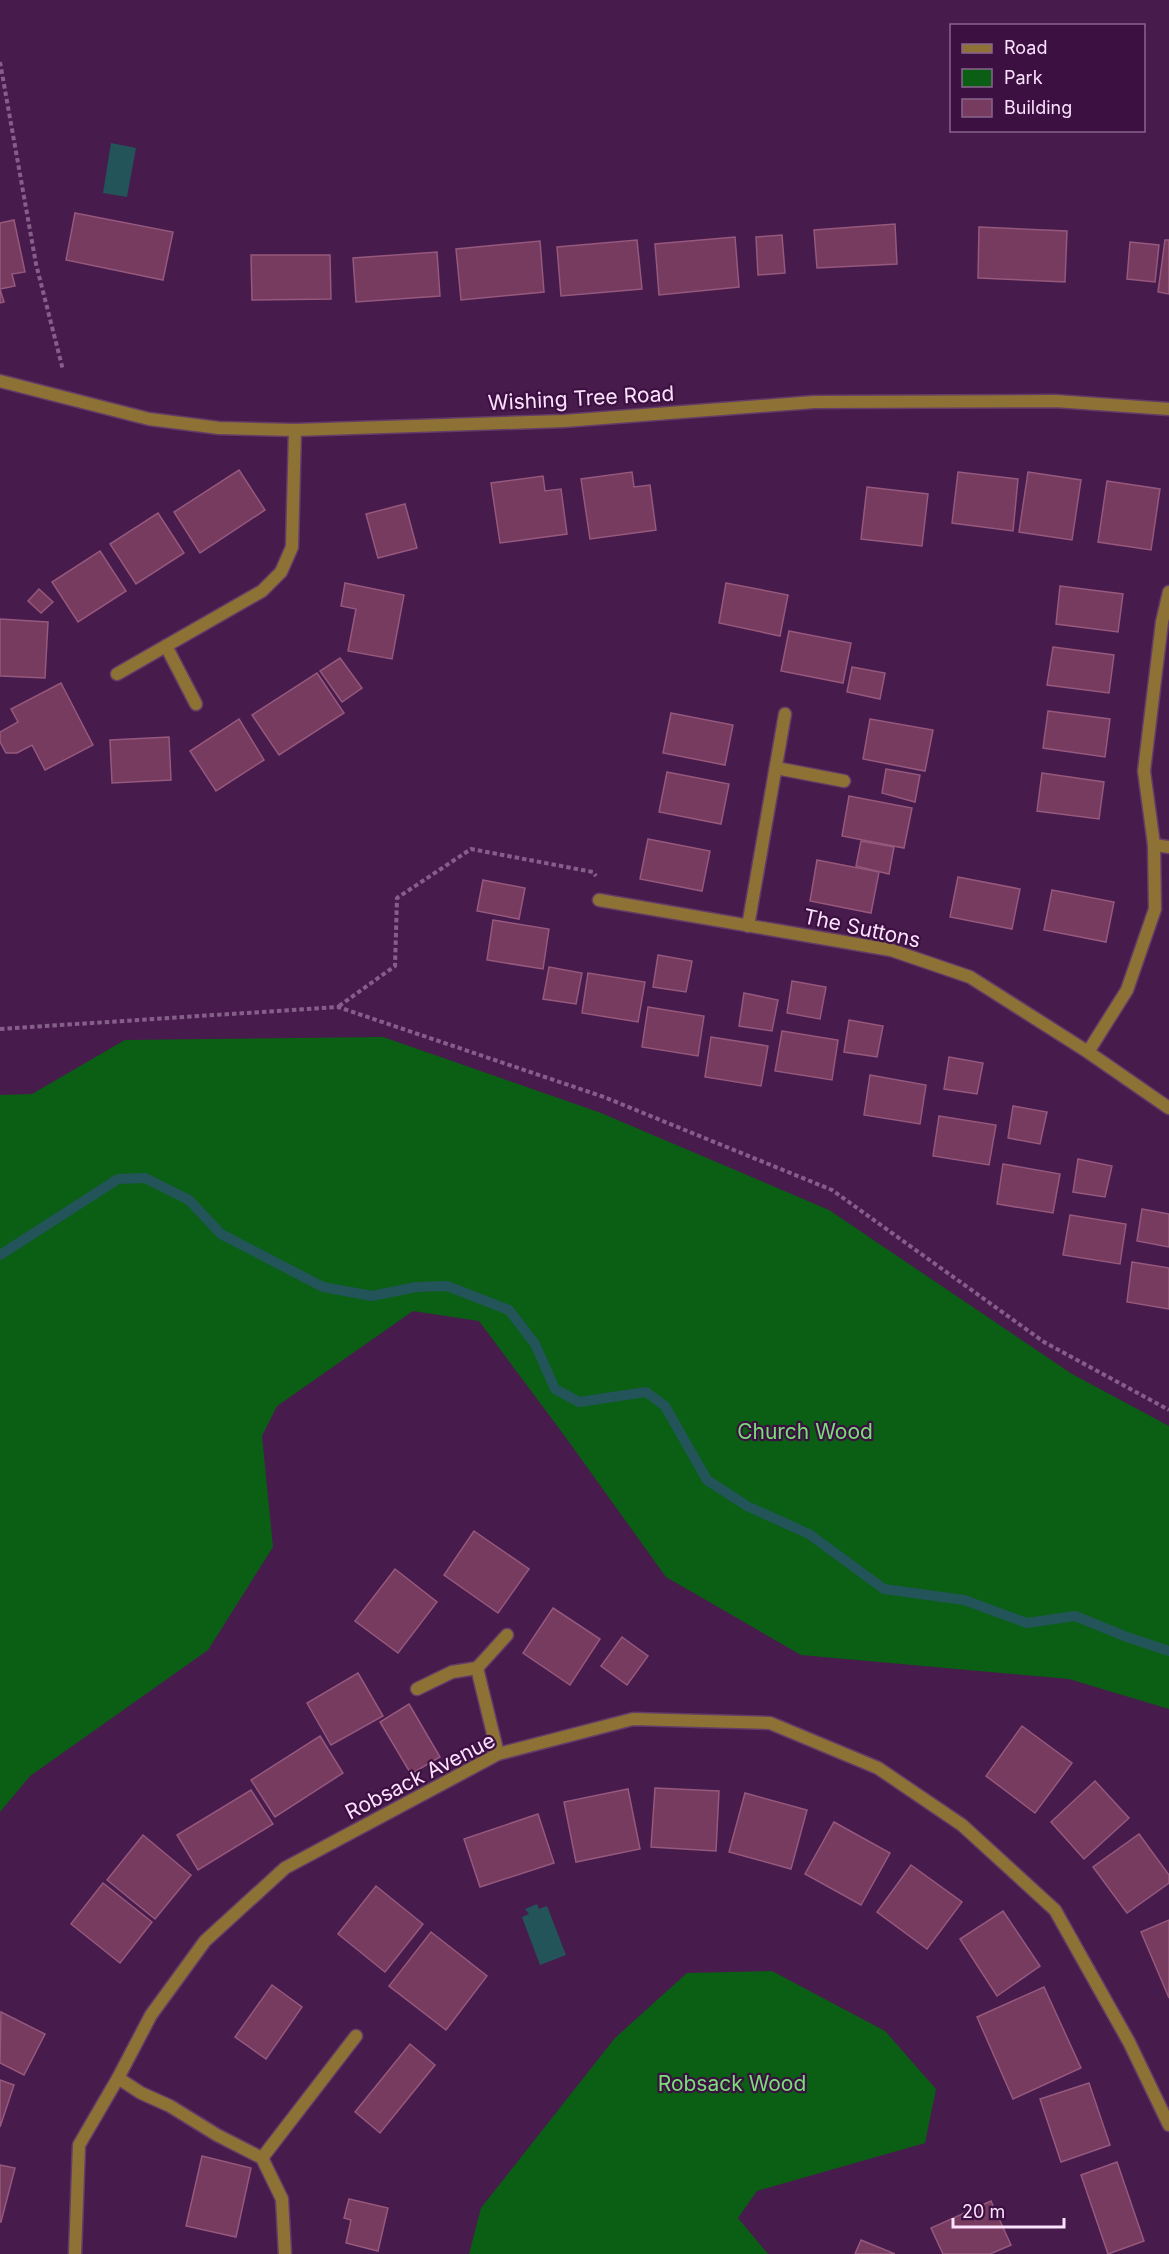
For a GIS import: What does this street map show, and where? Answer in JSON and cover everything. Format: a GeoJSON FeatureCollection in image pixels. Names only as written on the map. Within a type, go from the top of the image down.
{"type":"FeatureCollection","features":[{"type":"Feature","properties":{"kind":"street","name":"Wishing Tree Road"},"geometry":{"type":"LineString","coordinates":[[0,381],[149,419],[219,428],[295,430],[564,421],[814,402],[1055,401],[1169,409]]}},
{"type":"Feature","properties":{"kind":"street"},"geometry":{"type":"LineString","coordinates":[[117,674],[262,591],[281,572],[292,547],[295,430]]}},
{"type":"Feature","properties":{"kind":"street"},"geometry":{"type":"LineString","coordinates":[[1088,1052],[1127,990],[1155,909],[1154,845],[1144,771],[1162,622],[1169,592]]}},
{"type":"Feature","properties":{"kind":"street"},"geometry":{"type":"LineString","coordinates":[[166,646],[196,704]]}},
{"type":"Feature","properties":{"kind":"street"},"geometry":{"type":"LineString","coordinates":[[748,926],[785,714]]}},
{"type":"Feature","properties":{"kind":"street"},"geometry":{"type":"LineString","coordinates":[[776,768],[844,781]]}},
{"type":"Feature","properties":{"kind":"street"},"geometry":{"type":"LineString","coordinates":[[1154,845],[1169,847]]}},
{"type":"Feature","properties":{"kind":"street","name":"The Suttons"},"geometry":{"type":"LineString","coordinates":[[599,900],[891,950],[970,977],[1088,1052],[1169,1108]]}},
{"type":"Feature","properties":{"kind":"street"},"geometry":{"type":"LineString","coordinates":[[417,1689],[452,1672],[477,1668],[507,1635]]}},
{"type":"Feature","properties":{"kind":"street"},"geometry":{"type":"LineString","coordinates":[[477,1668],[498,1755]]}},
{"type":"Feature","properties":{"kind":"street","name":"Robsack Avenue"},"geometry":{"type":"LineString","coordinates":[[75,2254],[79,2145],[151,2015],[205,1941],[285,1868],[498,1755],[633,1719],[770,1723],[878,1768],[962,1825],[1055,1910],[1130,2042],[1169,2125]]}},
{"type":"Feature","properties":{"kind":"street"},"geometry":{"type":"LineString","coordinates":[[262,2158],[356,2036]]}},
{"type":"Feature","properties":{"kind":"street"},"geometry":{"type":"LineString","coordinates":[[118,2078],[141,2093],[170,2106],[217,2135],[262,2158],[282,2199],[285,2254]]}},
{"type":"Feature","properties":{"kind":"path"},"geometry":{"type":"LineString","coordinates":[[0,62],[36,264],[70,399]]}},
{"type":"Feature","properties":{"kind":"path"},"geometry":{"type":"LineString","coordinates":[[338,1007],[395,966],[397,898],[471,849],[593,872],[600,882],[599,900]]}},
{"type":"Feature","properties":{"kind":"path"},"geometry":{"type":"LineString","coordinates":[[0,1029],[338,1007],[604,1097],[832,1190],[1044,1341],[1169,1410]]}},
{"type":"Feature","properties":{"kind":"green space","name":"Church Wood"},"geometry":{"type":"Polygon","coordinates":[[[383,1037],[601,1113],[829,1210],[1072,1374],[1169,1426],[1169,1709],[1069,1679],[801,1655],[666,1577],[479,1321],[413,1311],[277,1406],[262,1436],[273,1547],[208,1650],[30,1776],[0,1812],[0,1095],[32,1094],[125,1040],[383,1037]]]}},
{"type":"Feature","properties":{"kind":"green space","name":"Robsack Wood"},"geometry":{"type":"Polygon","coordinates":[[[772,1971],[885,2031],[936,2089],[925,2143],[757,2191],[738,2218],[768,2254],[469,2254],[481,2208],[615,2038],[687,1973],[772,1971]]]}},
{"type":"Feature","properties":{"kind":"shaded area"},"geometry":{"type":"Polygon","coordinates":[[[111,143],[136,148],[127,197],[103,193],[111,143]]]}},
{"type":"Feature","properties":{"kind":"shaded area"},"geometry":{"type":"Polygon","coordinates":[[[537,1904],[539,1909],[547,1906],[566,1955],[540,1965],[522,1917],[529,1914],[525,1909],[537,1904]]]}},
{"type":"Feature","properties":{"kind":"building"},"geometry":{"type":"Polygon","coordinates":[[[75,213],[173,232],[163,280],[66,260],[75,213]]]}},
{"type":"Feature","properties":{"kind":"building"},"geometry":{"type":"Polygon","coordinates":[[[14,220],[25,272],[12,274],[15,286],[0,289],[0,223],[14,220]]]}},
{"type":"Feature","properties":{"kind":"building"},"geometry":{"type":"Polygon","coordinates":[[[895,224],[897,264],[817,268],[814,230],[895,224]]]}},
{"type":"Feature","properties":{"kind":"building"},"geometry":{"type":"Polygon","coordinates":[[[979,227],[1067,231],[1065,282],[978,278],[979,227]]]}},
{"type":"Feature","properties":{"kind":"building"},"geometry":{"type":"Polygon","coordinates":[[[782,235],[785,273],[758,275],[756,237],[782,235]]]}},
{"type":"Feature","properties":{"kind":"building"},"geometry":{"type":"Polygon","coordinates":[[[735,237],[739,287],[659,295],[655,244],[735,237]]]}},
{"type":"Feature","properties":{"kind":"building"},"geometry":{"type":"Polygon","coordinates":[[[637,240],[642,289],[561,296],[557,247],[637,240]]]}},
{"type":"Feature","properties":{"kind":"building"},"geometry":{"type":"Polygon","coordinates":[[[1165,240],[1169,240],[1169,294],[1158,292],[1165,240]]]}},
{"type":"Feature","properties":{"kind":"building"},"geometry":{"type":"Polygon","coordinates":[[[540,241],[544,292],[461,300],[456,249],[540,241]]]}},
{"type":"Feature","properties":{"kind":"building"},"geometry":{"type":"Polygon","coordinates":[[[1130,242],[1159,245],[1155,282],[1127,279],[1130,242]]]}},
{"type":"Feature","properties":{"kind":"building"},"geometry":{"type":"Polygon","coordinates":[[[437,252],[440,296],[356,302],[353,258],[437,252]]]}},
{"type":"Feature","properties":{"kind":"building"},"geometry":{"type":"Polygon","coordinates":[[[251,255],[330,255],[331,299],[252,300],[251,255]]]}},
{"type":"Feature","properties":{"kind":"building"},"geometry":{"type":"Polygon","coordinates":[[[0,289],[4,302],[0,303],[0,289]]]}},
{"type":"Feature","properties":{"kind":"building"},"geometry":{"type":"Polygon","coordinates":[[[239,470],[265,510],[200,553],[174,512],[239,470]]]}},
{"type":"Feature","properties":{"kind":"building"},"geometry":{"type":"Polygon","coordinates":[[[632,472],[634,487],[650,485],[656,530],[590,539],[581,479],[632,472]]]}},
{"type":"Feature","properties":{"kind":"building"},"geometry":{"type":"Polygon","coordinates":[[[958,472],[1018,479],[1013,531],[952,523],[958,472]]]}},
{"type":"Feature","properties":{"kind":"building"},"geometry":{"type":"Polygon","coordinates":[[[1028,472],[1081,480],[1072,540],[1019,532],[1028,472]]]}},
{"type":"Feature","properties":{"kind":"building"},"geometry":{"type":"Polygon","coordinates":[[[543,476],[545,491],[561,489],[567,534],[500,543],[491,483],[543,476]]]}},
{"type":"Feature","properties":{"kind":"building"},"geometry":{"type":"Polygon","coordinates":[[[1107,481],[1160,489],[1151,550],[1098,542],[1107,481]]]}},
{"type":"Feature","properties":{"kind":"building"},"geometry":{"type":"Polygon","coordinates":[[[867,487],[928,494],[922,546],[861,539],[867,487]]]}},
{"type":"Feature","properties":{"kind":"building"},"geometry":{"type":"Polygon","coordinates":[[[405,504],[417,548],[378,558],[366,514],[405,504]]]}},
{"type":"Feature","properties":{"kind":"building"},"geometry":{"type":"Polygon","coordinates":[[[158,513],[184,553],[136,584],[110,544],[158,513]]]}},
{"type":"Feature","properties":{"kind":"building"},"geometry":{"type":"Polygon","coordinates":[[[100,551],[126,591],[78,622],[52,582],[100,551]]]}},
{"type":"Feature","properties":{"kind":"building"},"geometry":{"type":"Polygon","coordinates":[[[345,583],[404,595],[392,659],[348,651],[356,609],[341,606],[345,583]]]}},
{"type":"Feature","properties":{"kind":"building"},"geometry":{"type":"Polygon","coordinates":[[[726,583],[788,595],[780,636],[719,623],[726,583]]]}},
{"type":"Feature","properties":{"kind":"building"},"geometry":{"type":"Polygon","coordinates":[[[1060,586],[1123,594],[1118,632],[1056,624],[1060,586]]]}},
{"type":"Feature","properties":{"kind":"building"},"geometry":{"type":"Polygon","coordinates":[[[39,589],[53,602],[41,613],[28,601],[39,589]]]}},
{"type":"Feature","properties":{"kind":"building"},"geometry":{"type":"Polygon","coordinates":[[[0,619],[48,622],[45,678],[0,676],[0,619]]]}},
{"type":"Feature","properties":{"kind":"building"},"geometry":{"type":"Polygon","coordinates":[[[789,631],[851,643],[843,683],[781,671],[789,631]]]}},
{"type":"Feature","properties":{"kind":"building"},"geometry":{"type":"Polygon","coordinates":[[[1053,647],[1114,655],[1109,693],[1047,685],[1053,647]]]}},
{"type":"Feature","properties":{"kind":"building"},"geometry":{"type":"Polygon","coordinates":[[[340,658],[362,688],[342,702],[320,671],[340,658]]]}},
{"type":"Feature","properties":{"kind":"building"},"geometry":{"type":"Polygon","coordinates":[[[852,667],[885,673],[880,699],[847,692],[852,667]]]}},
{"type":"Feature","properties":{"kind":"building"},"geometry":{"type":"Polygon","coordinates":[[[317,673],[344,713],[279,755],[252,715],[317,673]]]}},
{"type":"Feature","properties":{"kind":"building"},"geometry":{"type":"Polygon","coordinates":[[[61,683],[93,745],[45,770],[32,745],[17,753],[6,753],[0,742],[0,732],[18,722],[11,709],[61,683]]]}},
{"type":"Feature","properties":{"kind":"building"},"geometry":{"type":"Polygon","coordinates":[[[1048,711],[1110,719],[1105,757],[1043,748],[1048,711]]]}},
{"type":"Feature","properties":{"kind":"building"},"geometry":{"type":"Polygon","coordinates":[[[671,713],[733,725],[725,765],[663,753],[671,713]]]}},
{"type":"Feature","properties":{"kind":"building"},"geometry":{"type":"Polygon","coordinates":[[[239,719],[264,760],[216,791],[190,751],[239,719]]]}},
{"type":"Feature","properties":{"kind":"building"},"geometry":{"type":"Polygon","coordinates":[[[870,719],[933,730],[925,771],[863,759],[870,719]]]}},
{"type":"Feature","properties":{"kind":"building"},"geometry":{"type":"Polygon","coordinates":[[[169,737],[171,780],[112,783],[110,740],[169,737]]]}},
{"type":"Feature","properties":{"kind":"building"},"geometry":{"type":"Polygon","coordinates":[[[886,769],[920,775],[915,802],[882,793],[886,769]]]}},
{"type":"Feature","properties":{"kind":"building"},"geometry":{"type":"Polygon","coordinates":[[[667,772],[729,784],[721,824],[659,812],[667,772]]]}},
{"type":"Feature","properties":{"kind":"building"},"geometry":{"type":"Polygon","coordinates":[[[1042,773],[1104,782],[1099,819],[1037,811],[1042,773]]]}},
{"type":"Feature","properties":{"kind":"building"},"geometry":{"type":"Polygon","coordinates":[[[849,796],[912,808],[904,848],[842,836],[849,796]]]}},
{"type":"Feature","properties":{"kind":"building"},"geometry":{"type":"Polygon","coordinates":[[[648,839],[710,851],[702,891],[640,879],[648,839]]]}},
{"type":"Feature","properties":{"kind":"building"},"geometry":{"type":"Polygon","coordinates":[[[861,841],[894,847],[889,874],[856,866],[861,841]]]}},
{"type":"Feature","properties":{"kind":"building"},"geometry":{"type":"Polygon","coordinates":[[[817,860],[879,872],[871,913],[810,901],[817,860]]]}},
{"type":"Feature","properties":{"kind":"building"},"geometry":{"type":"Polygon","coordinates":[[[958,877],[1020,889],[1012,929],[950,917],[958,877]]]}},
{"type":"Feature","properties":{"kind":"building"},"geometry":{"type":"Polygon","coordinates":[[[483,880],[525,888],[519,919],[477,911],[483,880]]]}},
{"type":"Feature","properties":{"kind":"building"},"geometry":{"type":"Polygon","coordinates":[[[1052,890],[1114,902],[1106,942],[1044,930],[1052,890]]]}},
{"type":"Feature","properties":{"kind":"building"},"geometry":{"type":"Polygon","coordinates":[[[493,920],[549,929],[543,969],[487,960],[493,920]]]}},
{"type":"Feature","properties":{"kind":"building"},"geometry":{"type":"Polygon","coordinates":[[[658,955],[692,961],[686,992],[653,987],[658,955]]]}},
{"type":"Feature","properties":{"kind":"building"},"geometry":{"type":"Polygon","coordinates":[[[549,967],[582,973],[576,1004],[543,999],[549,967]]]}},
{"type":"Feature","properties":{"kind":"building"},"geometry":{"type":"Polygon","coordinates":[[[588,973],[645,982],[638,1022],[582,1013],[588,973]]]}},
{"type":"Feature","properties":{"kind":"building"},"geometry":{"type":"Polygon","coordinates":[[[792,981],[826,987],[820,1019],[787,1013],[792,981]]]}},
{"type":"Feature","properties":{"kind":"building"},"geometry":{"type":"Polygon","coordinates":[[[744,993],[778,1000],[772,1031],[739,1026],[744,993]]]}},
{"type":"Feature","properties":{"kind":"building"},"geometry":{"type":"Polygon","coordinates":[[[648,1007],[704,1016],[698,1056],[642,1047],[648,1007]]]}},
{"type":"Feature","properties":{"kind":"building"},"geometry":{"type":"Polygon","coordinates":[[[849,1020],[883,1026],[877,1057],[844,1052],[849,1020]]]}},
{"type":"Feature","properties":{"kind":"building"},"geometry":{"type":"Polygon","coordinates":[[[782,1031],[838,1040],[832,1080],[775,1071],[782,1031]]]}},
{"type":"Feature","properties":{"kind":"building"},"geometry":{"type":"Polygon","coordinates":[[[711,1037],[768,1046],[761,1086],[705,1077],[711,1037]]]}},
{"type":"Feature","properties":{"kind":"building"},"geometry":{"type":"Polygon","coordinates":[[[949,1057],[983,1063],[977,1094],[944,1089],[949,1057]]]}},
{"type":"Feature","properties":{"kind":"building"},"geometry":{"type":"Polygon","coordinates":[[[870,1075],[926,1085],[920,1124],[864,1115],[870,1075]]]}},
{"type":"Feature","properties":{"kind":"building"},"geometry":{"type":"Polygon","coordinates":[[[1013,1106],[1047,1112],[1040,1144],[1008,1138],[1013,1106]]]}},
{"type":"Feature","properties":{"kind":"building"},"geometry":{"type":"Polygon","coordinates":[[[939,1116],[996,1125],[989,1165],[933,1156],[939,1116]]]}},
{"type":"Feature","properties":{"kind":"building"},"geometry":{"type":"Polygon","coordinates":[[[1078,1159],[1112,1166],[1105,1197],[1073,1192],[1078,1159]]]}},
{"type":"Feature","properties":{"kind":"building"},"geometry":{"type":"Polygon","coordinates":[[[1003,1164],[1060,1174],[1053,1213],[997,1204],[1003,1164]]]}},
{"type":"Feature","properties":{"kind":"building"},"geometry":{"type":"Polygon","coordinates":[[[1142,1209],[1169,1214],[1169,1247],[1137,1241],[1142,1209]]]}},
{"type":"Feature","properties":{"kind":"building"},"geometry":{"type":"Polygon","coordinates":[[[1070,1215],[1126,1224],[1120,1264],[1063,1255],[1070,1215]]]}},
{"type":"Feature","properties":{"kind":"building"},"geometry":{"type":"Polygon","coordinates":[[[1132,1262],[1169,1268],[1169,1309],[1127,1302],[1132,1262]]]}},
{"type":"Feature","properties":{"kind":"building"},"geometry":{"type":"Polygon","coordinates":[[[474,1531],[529,1569],[498,1613],[444,1575],[474,1531]]]}},
{"type":"Feature","properties":{"kind":"building"},"geometry":{"type":"Polygon","coordinates":[[[395,1569],[437,1602],[398,1653],[355,1621],[395,1569]]]}},
{"type":"Feature","properties":{"kind":"building"},"geometry":{"type":"Polygon","coordinates":[[[553,1608],[600,1639],[570,1685],[523,1653],[553,1608]]]}},
{"type":"Feature","properties":{"kind":"building"},"geometry":{"type":"Polygon","coordinates":[[[622,1637],[648,1656],[627,1685],[601,1666],[622,1637]]]}},
{"type":"Feature","properties":{"kind":"building"},"geometry":{"type":"Polygon","coordinates":[[[358,1673],[383,1716],[331,1745],[307,1703],[358,1673]]]}},
{"type":"Feature","properties":{"kind":"building"},"geometry":{"type":"Polygon","coordinates":[[[409,1704],[440,1757],[411,1774],[380,1722],[409,1704]]]}},
{"type":"Feature","properties":{"kind":"building"},"geometry":{"type":"Polygon","coordinates":[[[1022,1726],[1072,1763],[1035,1813],[986,1776],[1022,1726]]]}},
{"type":"Feature","properties":{"kind":"building"},"geometry":{"type":"Polygon","coordinates":[[[320,1736],[343,1773],[275,1817],[251,1780],[320,1736]]]}},
{"type":"Feature","properties":{"kind":"building"},"geometry":{"type":"Polygon","coordinates":[[[1095,1781],[1129,1818],[1084,1859],[1051,1822],[1095,1781]]]}},
{"type":"Feature","properties":{"kind":"building"},"geometry":{"type":"Polygon","coordinates":[[[655,1788],[719,1791],[716,1851],[651,1847],[655,1788]]]}},
{"type":"Feature","properties":{"kind":"building"},"geometry":{"type":"Polygon","coordinates":[[[628,1789],[640,1849],[576,1862],[564,1802],[628,1789]]]}},
{"type":"Feature","properties":{"kind":"building"},"geometry":{"type":"Polygon","coordinates":[[[251,1790],[273,1824],[198,1870],[177,1835],[251,1790]]]}},
{"type":"Feature","properties":{"kind":"building"},"geometry":{"type":"Polygon","coordinates":[[[745,1793],[807,1810],[791,1869],[729,1852],[745,1793]]]}},
{"type":"Feature","properties":{"kind":"building"},"geometry":{"type":"Polygon","coordinates":[[[538,1814],[554,1863],[480,1887],[464,1839],[538,1814]]]}},
{"type":"Feature","properties":{"kind":"building"},"geometry":{"type":"Polygon","coordinates":[[[834,1822],[890,1853],[861,1905],[805,1874],[834,1822]]]}},
{"type":"Feature","properties":{"kind":"building"},"geometry":{"type":"Polygon","coordinates":[[[1139,1834],[1169,1875],[1169,1883],[1127,1913],[1093,1867],[1139,1834]]]}},
{"type":"Feature","properties":{"kind":"building"},"geometry":{"type":"Polygon","coordinates":[[[143,1835],[191,1875],[155,1919],[107,1880],[143,1835]]]}},
{"type":"Feature","properties":{"kind":"building"},"geometry":{"type":"Polygon","coordinates":[[[911,1865],[962,1902],[927,1949],[877,1912],[911,1865]]]}},
{"type":"Feature","properties":{"kind":"building"},"geometry":{"type":"Polygon","coordinates":[[[103,1883],[152,1922],[120,1963],[71,1924],[103,1883]]]}},
{"type":"Feature","properties":{"kind":"building"},"geometry":{"type":"Polygon","coordinates":[[[376,1886],[423,1924],[385,1972],[338,1934],[376,1886]]]}},
{"type":"Feature","properties":{"kind":"building"},"geometry":{"type":"Polygon","coordinates":[[[1003,1911],[1040,1966],[997,1996],[960,1939],[1003,1911]]]}},
{"type":"Feature","properties":{"kind":"building"},"geometry":{"type":"Polygon","coordinates":[[[1169,1920],[1169,1998],[1141,1932],[1169,1920]]]}},
{"type":"Feature","properties":{"kind":"building"},"geometry":{"type":"Polygon","coordinates":[[[431,1932],[487,1976],[446,2030],[389,1986],[431,1932]]]}},
{"type":"Feature","properties":{"kind":"building"},"geometry":{"type":"Polygon","coordinates":[[[272,1985],[302,2007],[266,2059],[235,2037],[272,1985]]]}},
{"type":"Feature","properties":{"kind":"building"},"geometry":{"type":"Polygon","coordinates":[[[1044,1987],[1081,2068],[1013,2099],[977,2017],[1044,1987]]]}},
{"type":"Feature","properties":{"kind":"building"},"geometry":{"type":"Polygon","coordinates":[[[1,2012],[45,2034],[24,2075],[0,2063],[1,2012]]]}},
{"type":"Feature","properties":{"kind":"building"},"geometry":{"type":"Polygon","coordinates":[[[410,2044],[435,2065],[380,2133],[355,2112],[410,2044]]]}},
{"type":"Feature","properties":{"kind":"building"},"geometry":{"type":"Polygon","coordinates":[[[0,2080],[14,2085],[0,2127],[0,2080]]]}},
{"type":"Feature","properties":{"kind":"building"},"geometry":{"type":"Polygon","coordinates":[[[1089,2083],[1110,2145],[1061,2162],[1040,2099],[1089,2083]]]}},
{"type":"Feature","properties":{"kind":"building"},"geometry":{"type":"Polygon","coordinates":[[[202,2156],[251,2168],[236,2237],[186,2226],[202,2156]]]}},
{"type":"Feature","properties":{"kind":"building"},"geometry":{"type":"Polygon","coordinates":[[[1117,2162],[1144,2241],[1108,2254],[1081,2175],[1117,2162]]]}},
{"type":"Feature","properties":{"kind":"building"},"geometry":{"type":"Polygon","coordinates":[[[0,2165],[15,2168],[1,2222],[0,2222],[0,2165]]]}},
{"type":"Feature","properties":{"kind":"building"},"geometry":{"type":"Polygon","coordinates":[[[349,2199],[388,2208],[378,2251],[346,2243],[351,2220],[344,2218],[349,2199]]]}},
{"type":"Feature","properties":{"kind":"building"},"geometry":{"type":"Polygon","coordinates":[[[991,2201],[1011,2245],[990,2254],[943,2254],[931,2228],[991,2201]]]}},
{"type":"Feature","properties":{"kind":"building"},"geometry":{"type":"Polygon","coordinates":[[[861,2240],[895,2254],[855,2254],[861,2240]]]}},
{"type":"Feature","properties":{"kind":"waterway"},"geometry":{"type":"LineString","coordinates":[[0,1255],[118,1179],[145,1178],[189,1200],[221,1234],[323,1287],[372,1296],[416,1287],[447,1286],[509,1310],[535,1344],[555,1389],[579,1402],[646,1392],[665,1406],[707,1480],[747,1506],[809,1534],[884,1589],[964,1600],[1027,1623],[1075,1616],[1169,1651]]}}]}
